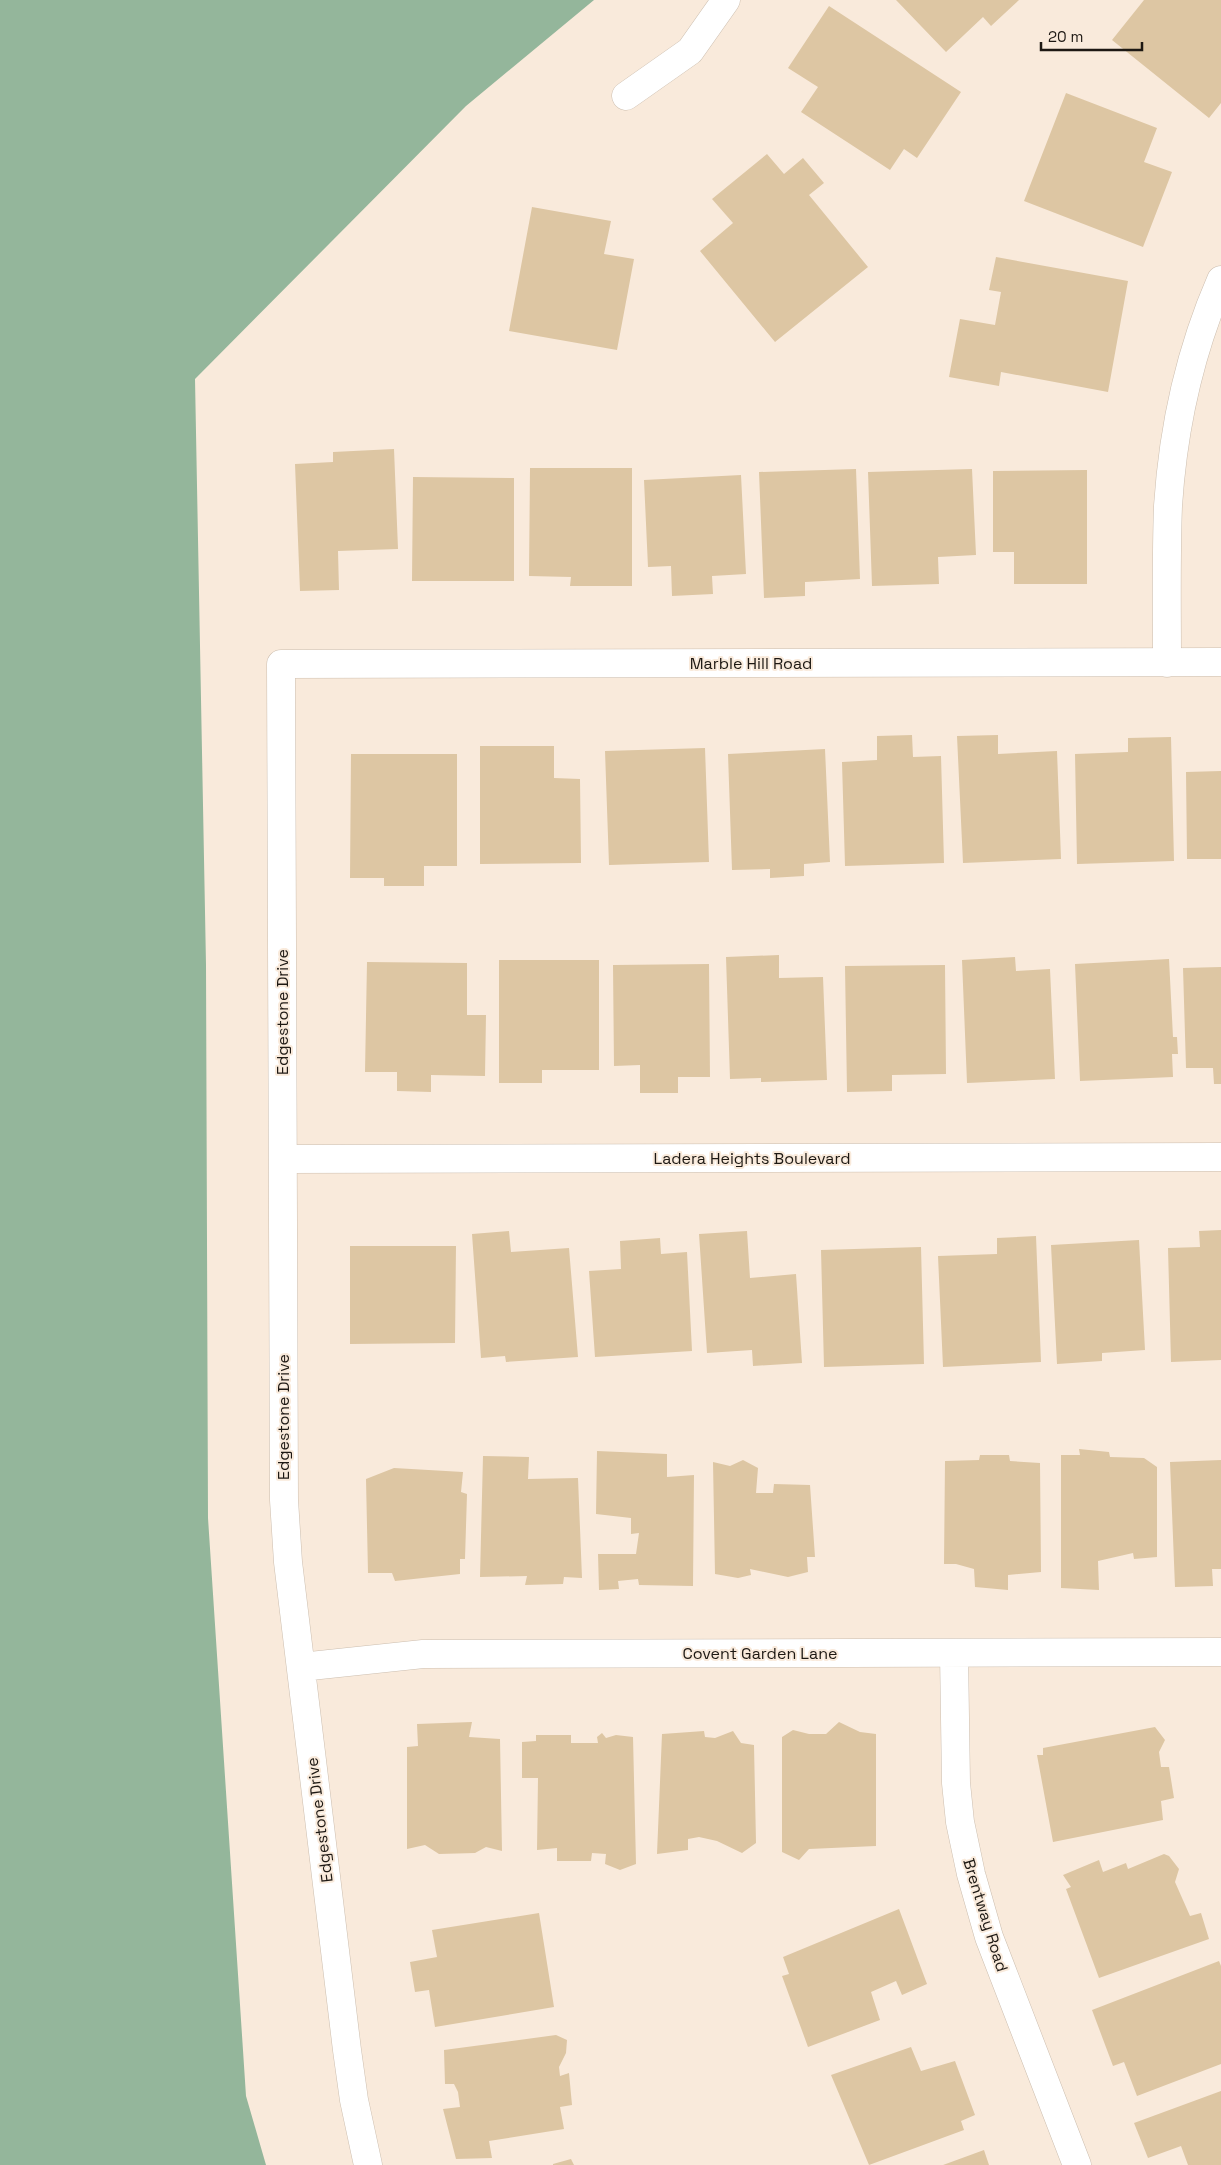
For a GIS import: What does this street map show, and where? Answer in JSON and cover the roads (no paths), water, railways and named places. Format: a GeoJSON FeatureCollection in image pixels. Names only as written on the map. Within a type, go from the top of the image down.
{"type":"FeatureCollection","features":[{"type":"Feature","properties":{"kind":"street"},"geometry":{"type":"LineString","coordinates":[[626,96],[690,51],[726,0]]}},
{"type":"Feature","properties":{"kind":"street"},"geometry":{"type":"LineString","coordinates":[[1167,663],[1168,515],[1176,442],[1185,389],[1197,347],[1221,280]]}},
{"type":"Feature","properties":{"kind":"street","name":"Marble Hill Road"},"geometry":{"type":"LineString","coordinates":[[281,664],[1221,662]]}},
{"type":"Feature","properties":{"kind":"street","name":"Edgestone Drive"},"geometry":{"type":"LineString","coordinates":[[281,664],[284,1500],[288,1562],[347,2050],[354,2100],[368,2165]]}},
{"type":"Feature","properties":{"kind":"street","name":"Ladera Heights Boulevard"},"geometry":{"type":"LineString","coordinates":[[283,1160],[1221,1157]]}},
{"type":"Feature","properties":{"kind":"street","name":"Covent Garden Lane"},"geometry":{"type":"LineString","coordinates":[[301,1667],[423,1654],[1221,1652]]}},
{"type":"Feature","properties":{"kind":"street","name":"Brentway Road"},"geometry":{"type":"LineString","coordinates":[[954,1653],[956,1783],[960,1822],[971,1874],[990,1937],[1077,2165]]}}]}
